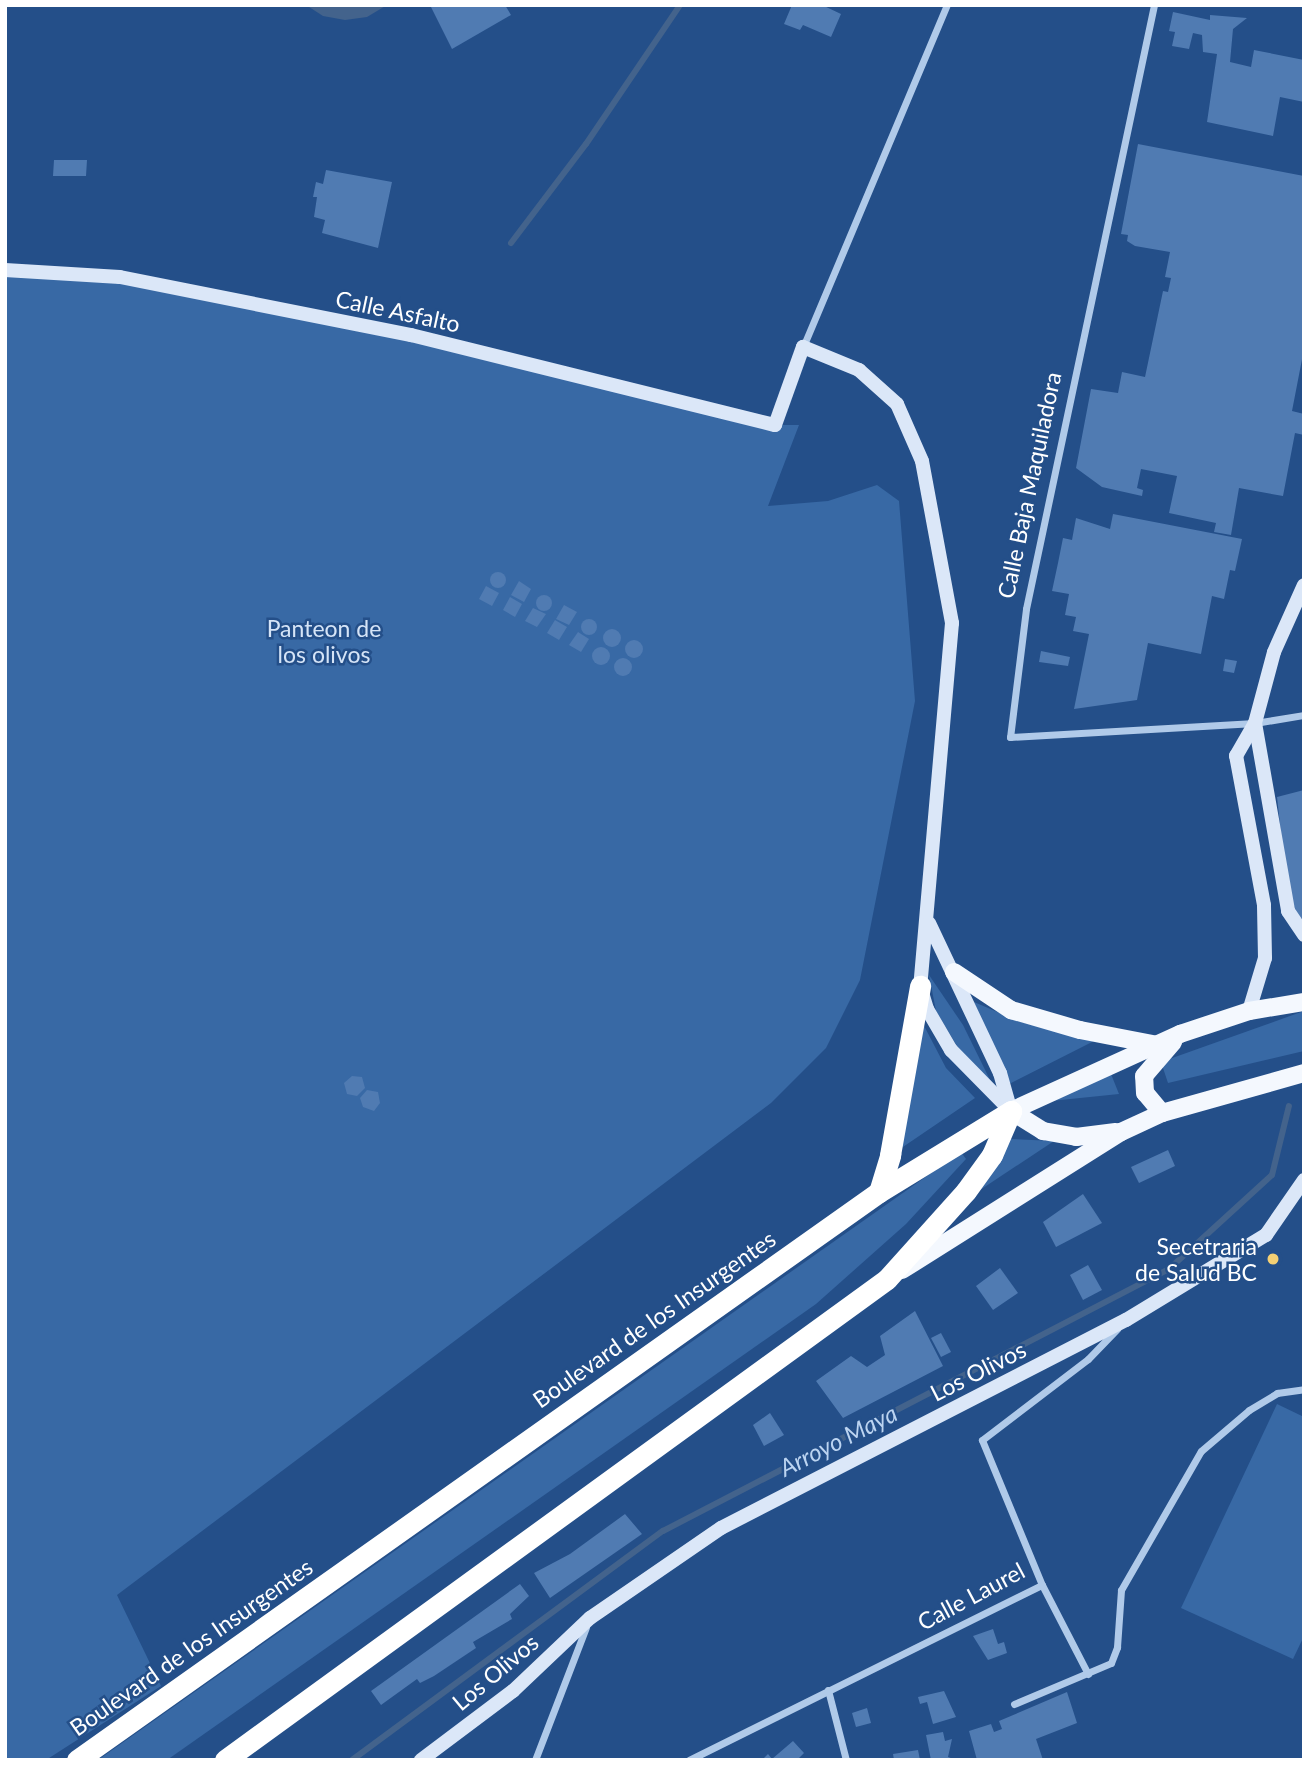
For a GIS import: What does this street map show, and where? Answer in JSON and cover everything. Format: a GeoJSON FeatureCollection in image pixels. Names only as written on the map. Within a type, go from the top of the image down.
{"type":"FeatureCollection","features":[{"type":"Feature","properties":{"kind":"highway"},"geometry":{"type":"LineString","coordinates":[[879,1192],[890,1155],[920,986]]}},
{"type":"Feature","properties":{"kind":"highway"},"geometry":{"type":"LineString","coordinates":[[225,1760],[887,1279],[966,1191],[992,1155],[1011,1111]]}},
{"type":"Feature","properties":{"kind":"highway","name":"Boulevard de los Insurgentes"},"geometry":{"type":"LineString","coordinates":[[77,1760],[879,1192],[1011,1111]]}},
{"type":"Feature","properties":{"kind":"main road"},"geometry":{"type":"LineString","coordinates":[[954,972],[1011,1010],[1080,1030],[1157,1045]]}},
{"type":"Feature","properties":{"kind":"main road","name":"Boulevard de los Insurgentes"},"geometry":{"type":"LineString","coordinates":[[1011,1111],[1180,1034],[1249,1011],[1304,1002]]}},
{"type":"Feature","properties":{"kind":"main road"},"geometry":{"type":"LineString","coordinates":[[1162,1113],[1144,1093],[1144,1076],[1180,1034]]}},
{"type":"Feature","properties":{"kind":"main road"},"geometry":{"type":"LineString","coordinates":[[887,1279],[1121,1132],[1162,1113],[1304,1073]]}},
{"type":"Feature","properties":{"kind":"main road"},"geometry":{"type":"LineString","coordinates":[[1011,1111],[1043,1131],[1076,1137],[1121,1132]]}},
{"type":"Feature","properties":{"kind":"street"},"geometry":{"type":"LineString","coordinates":[[947,5],[803,347],[859,370],[897,404],[922,461],[952,623],[928,922],[920,986],[951,1050],[1011,1111]]}},
{"type":"Feature","properties":{"kind":"street","name":"Calle Baja Maquiladora"},"geometry":{"type":"LineString","coordinates":[[1154,5],[1026,609],[1010,737],[1255,723],[1304,715]]}},
{"type":"Feature","properties":{"kind":"street","name":"Calle Asfalto"},"geometry":{"type":"LineString","coordinates":[[5,270],[120,277],[292,311],[411,335],[775,425],[803,347]]}},
{"type":"Feature","properties":{"kind":"street"},"geometry":{"type":"LineString","coordinates":[[1249,1011],[1265,958],[1264,905],[1236,757],[1255,723],[1274,652],[1304,585]]}},
{"type":"Feature","properties":{"kind":"street"},"geometry":{"type":"LineString","coordinates":[[1255,723],[1288,911],[1304,935]]}},
{"type":"Feature","properties":{"kind":"street"},"geometry":{"type":"LineString","coordinates":[[928,922],[1000,1073],[1011,1111]]}},
{"type":"Feature","properties":{"kind":"street","name":"Los Olivos"},"geometry":{"type":"LineString","coordinates":[[421,1760],[513,1692],[590,1618],[721,1528],[1126,1320],[1266,1235],[1304,1180]]}},
{"type":"Feature","properties":{"kind":"street","name":"Calle Laurel"},"geometry":{"type":"LineString","coordinates":[[689,1760],[1042,1585],[982,1440],[1088,1359],[1126,1320]]}},
{"type":"Feature","properties":{"kind":"street"},"geometry":{"type":"LineString","coordinates":[[1014,1704],[1088,1674],[1115,1657],[1121,1590],[1201,1451],[1249,1410],[1277,1393],[1304,1389]]}},
{"type":"Feature","properties":{"kind":"street"},"geometry":{"type":"LineString","coordinates":[[1042,1585],[1088,1674]]}},
{"type":"Feature","properties":{"kind":"street"},"geometry":{"type":"LineString","coordinates":[[535,1760],[590,1618]]}},
{"type":"Feature","properties":{"kind":"street"},"geometry":{"type":"LineString","coordinates":[[828,1690],[846,1760]]}},
{"type":"Feature","properties":{"kind":"green space","name":"Panteon de los olivos"},"geometry":{"type":"Polygon","coordinates":[[[5,270],[120,277],[411,335],[775,425],[799,425],[768,506],[828,501],[877,485],[899,501],[915,701],[860,980],[826,1048],[771,1103],[117,1595],[161,1686],[46,1760],[5,1760],[5,270]]]}},
{"type":"Feature","properties":{"kind":"green space"},"geometry":{"type":"Polygon","coordinates":[[[929,975],[963,1025],[991,1082],[967,1063],[936,1011],[929,975]]]}},
{"type":"Feature","properties":{"kind":"green space"},"geometry":{"type":"Polygon","coordinates":[[[974,1002],[1021,1022],[1094,1041],[1009,1084],[974,1002]]]}},
{"type":"Feature","properties":{"kind":"green space"},"geometry":{"type":"Polygon","coordinates":[[[1304,1011],[1304,1051],[1168,1083],[1161,1062],[1304,1011]]]}},
{"type":"Feature","properties":{"kind":"green space"},"geometry":{"type":"Polygon","coordinates":[[[920,1018],[946,1068],[975,1098],[897,1151],[920,1018]]]}},
{"type":"Feature","properties":{"kind":"green space"},"geometry":{"type":"Polygon","coordinates":[[[1111,1074],[1119,1094],[1051,1101],[1111,1074]]]}},
{"type":"Feature","properties":{"kind":"green space"},"geometry":{"type":"Polygon","coordinates":[[[1010,1139],[1054,1141],[965,1200],[1010,1139]]]}},
{"type":"Feature","properties":{"kind":"green space"},"geometry":{"type":"Polygon","coordinates":[[[961,1152],[966,1159],[906,1224],[816,1304],[167,1760],[98,1760],[961,1152]]]}},
{"type":"Feature","properties":{"kind":"green space"},"geometry":{"type":"Polygon","coordinates":[[[1277,1404],[1304,1417],[1304,1636],[1293,1659],[1181,1608],[1277,1404]]]}},
{"type":"Feature","properties":{"kind":"shaded area"},"geometry":{"type":"Polygon","coordinates":[[[306,5],[387,5],[367,17],[345,20],[323,16],[306,5]]]}},
{"type":"Feature","properties":{"kind":"building"},"geometry":{"type":"Polygon","coordinates":[[[430,5],[505,5],[511,15],[452,49],[430,5]]]}},
{"type":"Feature","properties":{"kind":"building"},"geometry":{"type":"Polygon","coordinates":[[[792,5],[822,5],[841,14],[831,37],[803,25],[800,30],[784,24],[792,5]]]}},
{"type":"Feature","properties":{"kind":"building"},"geometry":{"type":"Polygon","coordinates":[[[1173,12],[1210,20],[1210,15],[1247,18],[1233,29],[1230,62],[1251,67],[1254,50],[1304,60],[1304,102],[1280,97],[1273,136],[1207,122],[1217,54],[1203,52],[1202,35],[1193,33],[1189,49],[1172,46],[1175,32],[1169,31],[1173,12]]]}},
{"type":"Feature","properties":{"kind":"building"},"geometry":{"type":"Polygon","coordinates":[[[1138,144],[1304,176],[1304,349],[1292,411],[1304,414],[1304,435],[1295,433],[1283,496],[1239,488],[1231,535],[1214,532],[1216,523],[1169,513],[1177,476],[1141,469],[1137,488],[1143,490],[1142,496],[1102,487],[1076,468],[1091,389],[1118,393],[1122,372],[1145,377],[1163,291],[1168,292],[1171,278],[1165,277],[1170,252],[1135,246],[1127,241],[1128,235],[1121,234],[1138,144]]]}},
{"type":"Feature","properties":{"kind":"building"},"geometry":{"type":"Polygon","coordinates":[[[54,160],[87,160],[86,176],[53,176],[54,160]]]}},
{"type":"Feature","properties":{"kind":"building"},"geometry":{"type":"Polygon","coordinates":[[[326,170],[392,182],[378,248],[322,233],[325,220],[314,217],[317,197],[313,197],[316,182],[323,184],[326,170]]]}},
{"type":"Feature","properties":{"kind":"building"},"geometry":{"type":"Polygon","coordinates":[[[1113,514],[1242,539],[1235,571],[1230,570],[1224,599],[1212,596],[1201,654],[1148,643],[1137,700],[1074,709],[1089,634],[1073,631],[1076,617],[1065,615],[1069,594],[1052,591],[1063,538],[1072,540],[1076,518],[1110,529],[1113,514]]]}},
{"type":"Feature","properties":{"kind":"building"},"geometry":{"type":"Polygon","coordinates":[[[495,572],[501,572],[506,580],[504,586],[495,588],[490,583],[490,577],[495,572]]]}},
{"type":"Feature","properties":{"kind":"building"},"geometry":{"type":"Polygon","coordinates":[[[519,581],[531,589],[524,602],[511,595],[519,581]]]}},
{"type":"Feature","properties":{"kind":"building"},"geometry":{"type":"Polygon","coordinates":[[[486,586],[499,593],[492,606],[479,599],[486,586]]]}},
{"type":"Feature","properties":{"kind":"building"},"geometry":{"type":"Polygon","coordinates":[[[541,595],[547,595],[552,603],[550,609],[541,611],[536,606],[536,600],[541,595]]]}},
{"type":"Feature","properties":{"kind":"building"},"geometry":{"type":"Polygon","coordinates":[[[510,597],[522,604],[515,617],[503,610],[510,597]]]}},
{"type":"Feature","properties":{"kind":"building"},"geometry":{"type":"Polygon","coordinates":[[[564,605],[577,612],[569,625],[556,619],[564,605]]]}},
{"type":"Feature","properties":{"kind":"building"},"geometry":{"type":"Polygon","coordinates":[[[533,608],[546,614],[537,627],[525,621],[533,608]]]}},
{"type":"Feature","properties":{"kind":"building"},"geometry":{"type":"Polygon","coordinates":[[[586,619],[592,619],[597,627],[595,633],[586,635],[581,630],[581,624],[586,619]]]}},
{"type":"Feature","properties":{"kind":"building"},"geometry":{"type":"Polygon","coordinates":[[[555,620],[567,627],[559,640],[547,633],[555,620]]]}},
{"type":"Feature","properties":{"kind":"building"},"geometry":{"type":"Polygon","coordinates":[[[612,629],[618,632],[621,638],[618,644],[612,647],[606,644],[603,638],[606,632],[612,629]]]}},
{"type":"Feature","properties":{"kind":"building"},"geometry":{"type":"Polygon","coordinates":[[[578,632],[589,639],[581,652],[569,645],[578,632]]]}},
{"type":"Feature","properties":{"kind":"building"},"geometry":{"type":"Polygon","coordinates":[[[634,640],[642,645],[643,649],[638,657],[634,658],[626,653],[625,649],[630,641],[634,640]]]}},
{"type":"Feature","properties":{"kind":"building"},"geometry":{"type":"Polygon","coordinates":[[[601,647],[609,652],[610,656],[605,664],[601,665],[593,660],[592,656],[597,648],[601,647]]]}},
{"type":"Feature","properties":{"kind":"building"},"geometry":{"type":"Polygon","coordinates":[[[1041,651],[1070,657],[1068,666],[1039,662],[1041,651]]]}},
{"type":"Feature","properties":{"kind":"building"},"geometry":{"type":"Polygon","coordinates":[[[619,658],[627,658],[632,667],[630,674],[619,676],[614,671],[614,663],[619,658]]]}},
{"type":"Feature","properties":{"kind":"building"},"geometry":{"type":"Polygon","coordinates":[[[1225,659],[1237,661],[1234,673],[1223,671],[1225,659]]]}},
{"type":"Feature","properties":{"kind":"building"},"geometry":{"type":"Polygon","coordinates":[[[1304,790],[1304,918],[1299,919],[1287,888],[1277,797],[1304,790]]]}},
{"type":"Feature","properties":{"kind":"building"},"geometry":{"type":"Polygon","coordinates":[[[352,1076],[362,1077],[365,1088],[357,1096],[347,1094],[344,1083],[352,1076]]]}},
{"type":"Feature","properties":{"kind":"building"},"geometry":{"type":"Polygon","coordinates":[[[367,1090],[378,1092],[380,1103],[374,1111],[363,1107],[360,1098],[367,1090]]]}},
{"type":"Feature","properties":{"kind":"building"},"geometry":{"type":"Polygon","coordinates":[[[1168,1150],[1175,1166],[1139,1183],[1131,1167],[1168,1150]]]}},
{"type":"Feature","properties":{"kind":"building"},"geometry":{"type":"Polygon","coordinates":[[[1083,1194],[1102,1223],[1056,1247],[1043,1222],[1083,1194]]]}},
{"type":"Feature","properties":{"kind":"building"},"geometry":{"type":"Polygon","coordinates":[[[1088,1265],[1102,1290],[1083,1300],[1070,1275],[1088,1265]]]}},
{"type":"Feature","properties":{"kind":"building"},"geometry":{"type":"Polygon","coordinates":[[[1000,1268],[1018,1293],[993,1310],[976,1286],[1000,1268]]]}},
{"type":"Feature","properties":{"kind":"building"},"geometry":{"type":"Polygon","coordinates":[[[915,1311],[943,1366],[843,1418],[816,1381],[851,1356],[867,1367],[885,1355],[880,1336],[915,1311]]]}},
{"type":"Feature","properties":{"kind":"building"},"geometry":{"type":"Polygon","coordinates":[[[941,1333],[951,1352],[941,1357],[931,1338],[941,1333]]]}},
{"type":"Feature","properties":{"kind":"building"},"geometry":{"type":"Polygon","coordinates":[[[770,1413],[784,1435],[764,1446],[753,1425],[770,1413]]]}},
{"type":"Feature","properties":{"kind":"building"},"geometry":{"type":"Polygon","coordinates":[[[625,1514],[642,1534],[550,1598],[534,1573],[570,1554],[625,1514]]]}},
{"type":"Feature","properties":{"kind":"building"},"geometry":{"type":"Polygon","coordinates":[[[520,1584],[529,1596],[510,1614],[512,1619],[473,1642],[476,1648],[434,1676],[420,1683],[417,1679],[381,1705],[371,1691],[520,1584]]]}},
{"type":"Feature","properties":{"kind":"building"},"geometry":{"type":"Polygon","coordinates":[[[993,1629],[998,1644],[1004,1642],[1007,1653],[988,1660],[973,1636],[993,1629]]]}},
{"type":"Feature","properties":{"kind":"building"},"geometry":{"type":"Polygon","coordinates":[[[944,1691],[956,1717],[933,1724],[927,1702],[920,1704],[918,1697],[944,1691]]]}},
{"type":"Feature","properties":{"kind":"building"},"geometry":{"type":"Polygon","coordinates":[[[1067,1692],[1077,1723],[1036,1739],[1043,1760],[977,1760],[969,1731],[991,1724],[994,1732],[1002,1729],[999,1721],[1067,1692]]]}},
{"type":"Feature","properties":{"kind":"building"},"geometry":{"type":"Polygon","coordinates":[[[867,1708],[871,1723],[856,1727],[852,1713],[867,1708]]]}},
{"type":"Feature","properties":{"kind":"building"},"geometry":{"type":"Polygon","coordinates":[[[943,1732],[945,1741],[952,1739],[948,1757],[956,1760],[931,1760],[926,1735],[943,1732]]]}},
{"type":"Feature","properties":{"kind":"building"},"geometry":{"type":"Polygon","coordinates":[[[793,1741],[804,1753],[797,1760],[765,1760],[768,1754],[772,1759],[793,1741]]]}},
{"type":"Feature","properties":{"kind":"building"},"geometry":{"type":"Polygon","coordinates":[[[918,1750],[920,1760],[894,1760],[893,1754],[918,1750]]]}},
{"type":"Feature","properties":{"kind":"waterway"},"geometry":{"type":"LineString","coordinates":[[511,243],[586,144],[680,5]]}},
{"type":"Feature","properties":{"kind":"waterway","name":"Arroyo Maya"},"geometry":{"type":"LineString","coordinates":[[352,1760],[663,1531],[1169,1269],[1272,1175],[1289,1106]]}},
{"type":"Feature","properties":{"kind":"place","name":"Secetraria de Salud BC"},"geometry":{"type":"Point","coordinates":[1273,1259]}}]}
